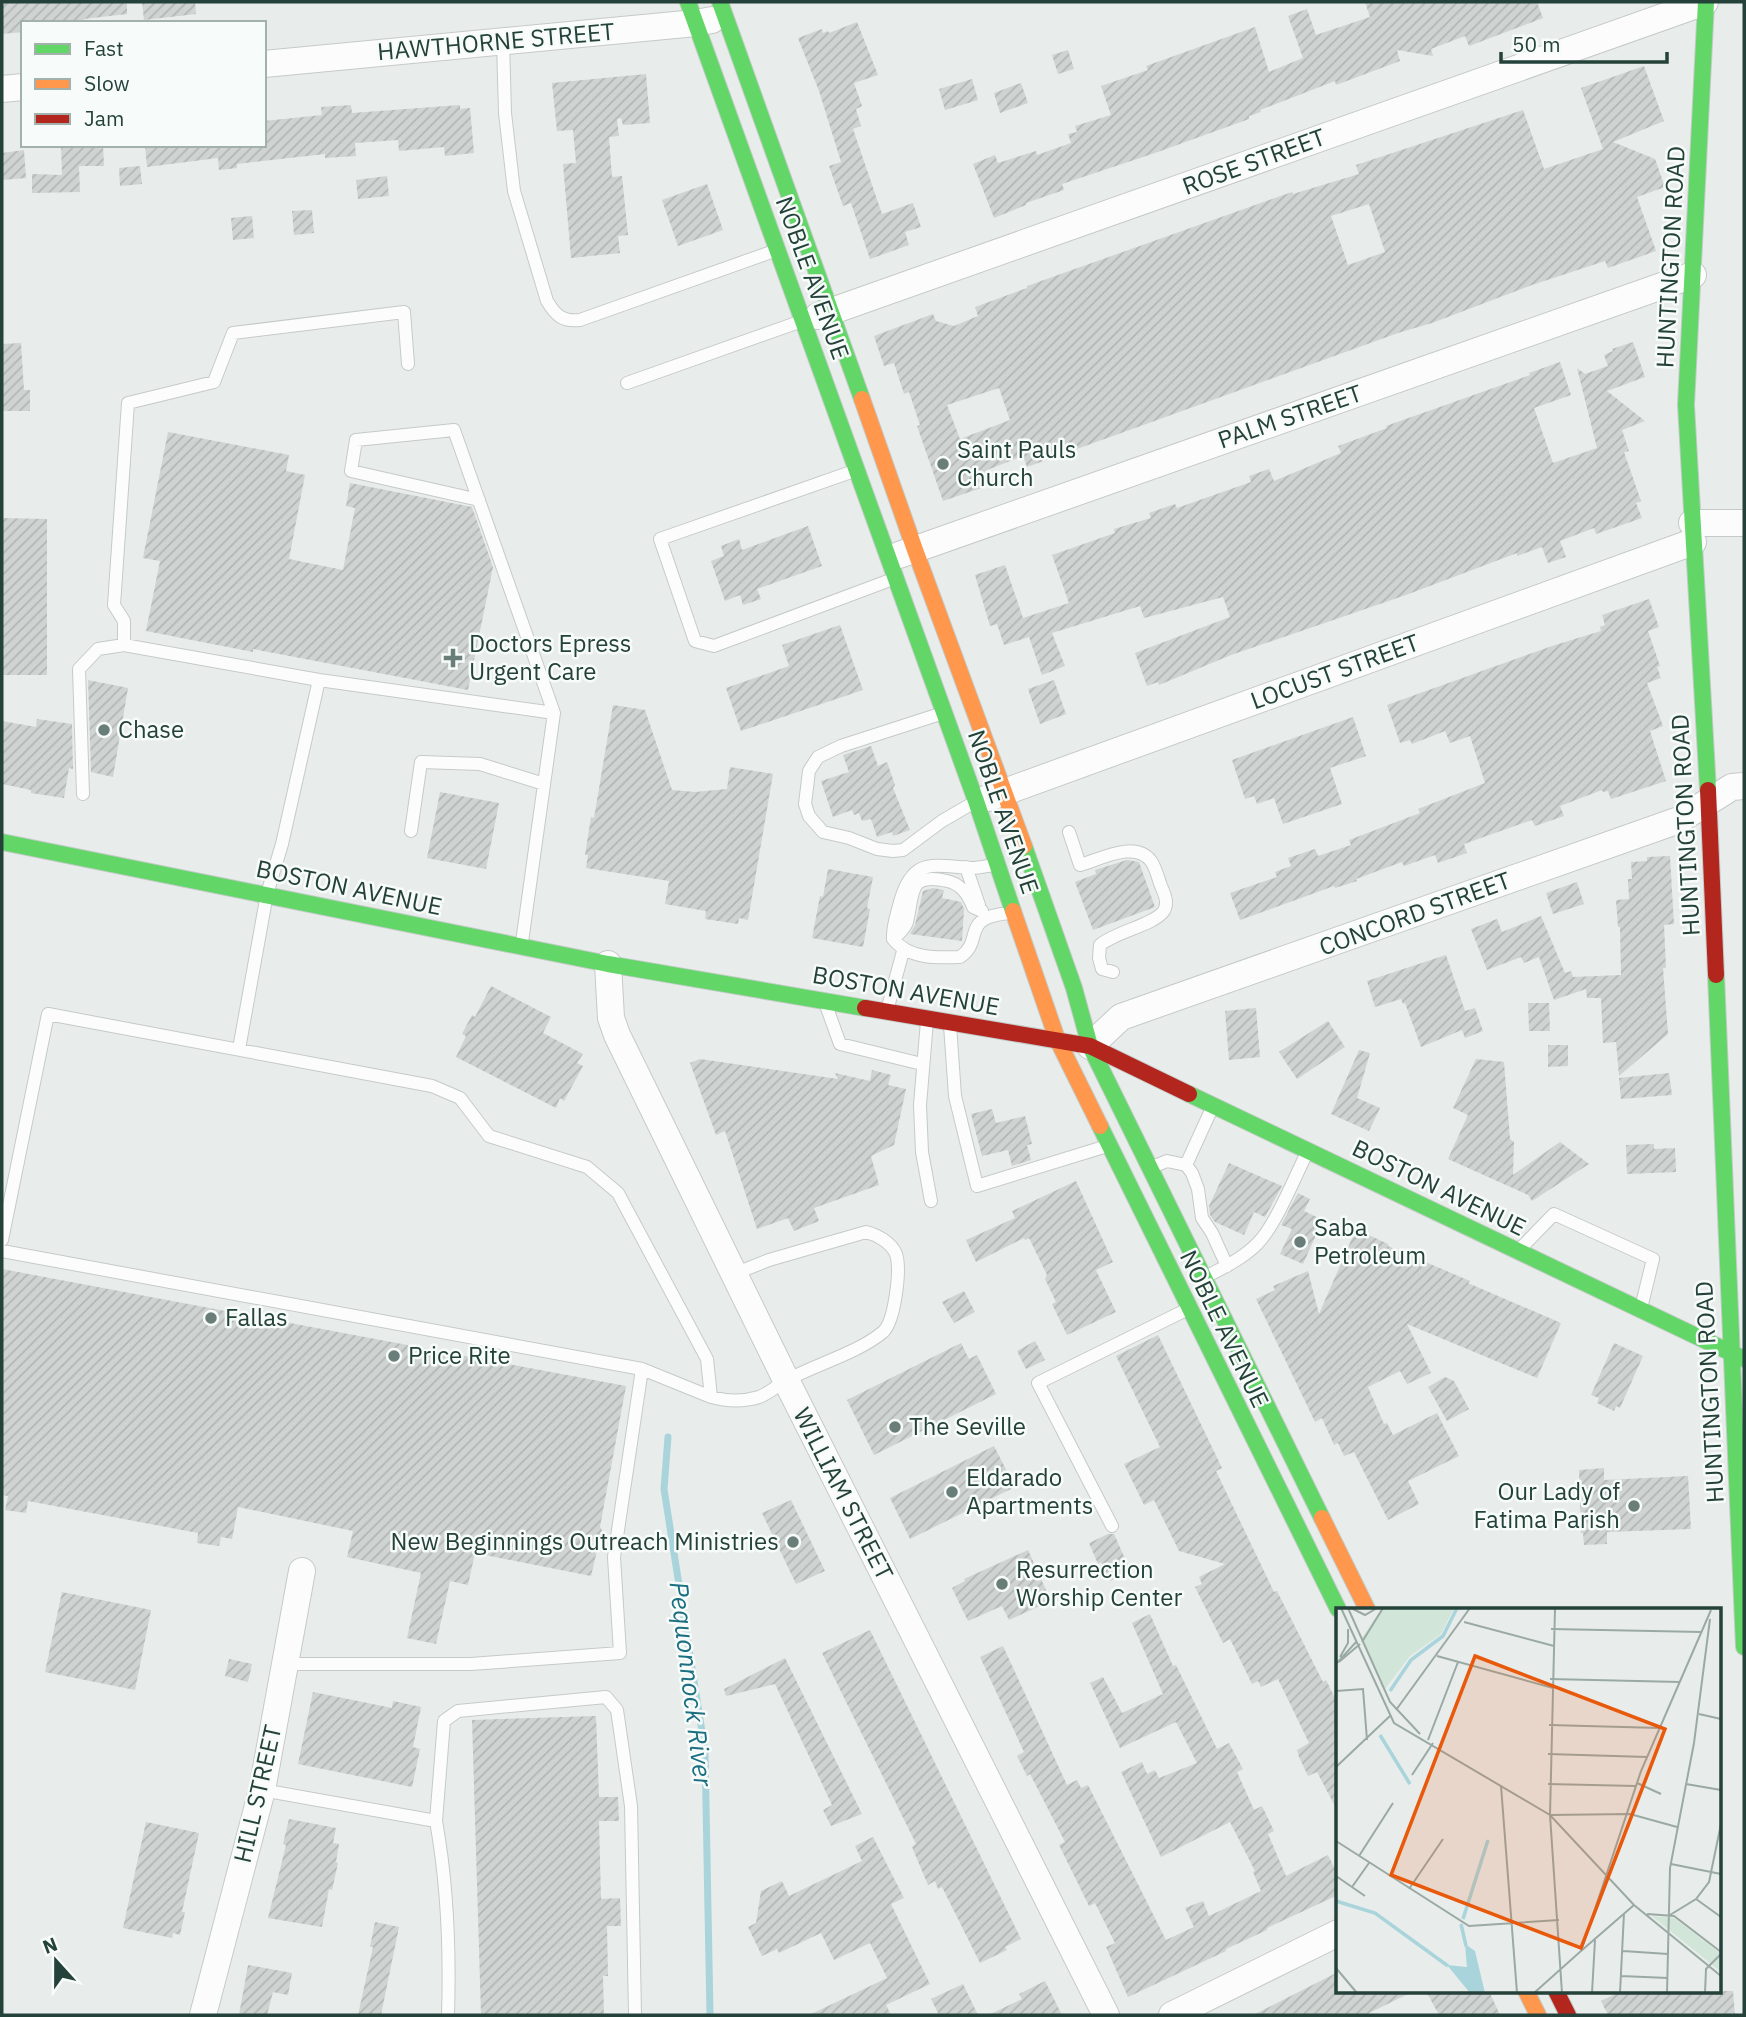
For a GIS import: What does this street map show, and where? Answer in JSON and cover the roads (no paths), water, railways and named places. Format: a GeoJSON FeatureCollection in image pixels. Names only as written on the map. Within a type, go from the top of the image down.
{"type":"FeatureCollection","features":[{"type":"Feature","properties":{"kind":"main road","name":"HUNTINGTON ROAD"},"geometry":{"type":"LineString","coordinates":[[1705,2],[1686,405],[1738,1356],[1744,1647]]}},
{"type":"Feature","properties":{"kind":"main road","name":"NOBLE AVENUE"},"geometry":{"type":"LineString","coordinates":[[723,9],[832,311],[870,465],[891,569],[976,801],[1057,1039],[1338,1608]]}},
{"type":"Feature","properties":{"kind":"main road","name":"NOBLE AVENUE"},"geometry":{"type":"LineString","coordinates":[[692,13],[803,321],[870,465],[915,550],[1005,792],[1074,988],[1090,1046],[1367,1608]]}},
{"type":"Feature","properties":{"kind":"main road","name":"BOSTON AVENUE"},"geometry":{"type":"LineString","coordinates":[[2,842],[521,948],[1090,1046],[1738,1356]]}},
{"type":"Feature","properties":{"kind":"main road"},"geometry":{"type":"LineString","coordinates":[[1527,1993],[1538,2015]]}},
{"type":"Feature","properties":{"kind":"main road"},"geometry":{"type":"LineString","coordinates":[[1557,1993],[1568,2015]]}},
{"type":"Feature","properties":{"kind":"street","name":"ROSE STREET"},"geometry":{"type":"LineString","coordinates":[[803,321],[1705,2]]}},
{"type":"Feature","properties":{"kind":"street","name":"HAWTHORNE STREET"},"geometry":{"type":"LineString","coordinates":[[266,64],[503,42],[723,9]]}},
{"type":"Feature","properties":{"kind":"street"},"geometry":{"type":"LineString","coordinates":[[2,89],[21,87]]}},
{"type":"Feature","properties":{"kind":"street","name":"PALM STREET"},"geometry":{"type":"LineString","coordinates":[[891,569],[915,550],[1693,275]]}},
{"type":"Feature","properties":{"kind":"street","name":"LOCUST STREET"},"geometry":{"type":"LineString","coordinates":[[976,801],[1693,532],[1744,523]]}},
{"type":"Feature","properties":{"kind":"street","name":"CONCORD STREET"},"geometry":{"type":"LineString","coordinates":[[1090,1046],[1121,1017],[1679,820],[1732,787],[1744,786]]}},
{"type":"Feature","properties":{"kind":"street","name":"WILLIAM STREET"},"geometry":{"type":"LineString","coordinates":[[608,964],[611,1017],[617,1035],[733,1274],[1106,2015]]}},
{"type":"Feature","properties":{"kind":"street","name":"HILL STREET"},"geometry":{"type":"LineString","coordinates":[[203,2015],[262,1790],[302,1571]]}},
{"type":"Feature","properties":{"kind":"street"},"geometry":{"type":"LineString","coordinates":[[1172,2015],[1336,1934]]}},
{"type":"Feature","properties":{"kind":"lane"},"geometry":{"type":"LineString","coordinates":[[503,42],[505,113],[514,191],[547,301],[556,316],[566,321],[580,320],[778,250]]}},
{"type":"Feature","properties":{"kind":"lane"},"geometry":{"type":"LineString","coordinates":[[124,645],[124,621],[114,605],[128,403],[214,382],[233,333],[404,312],[408,364]]}},
{"type":"Feature","properties":{"kind":"lane"},"geometry":{"type":"LineString","coordinates":[[627,383],[803,321]]}},
{"type":"Feature","properties":{"kind":"lane"},"geometry":{"type":"LineString","coordinates":[[479,500],[351,471],[356,440],[454,430],[479,500],[554,713],[521,948]]}},
{"type":"Feature","properties":{"kind":"lane"},"geometry":{"type":"LineString","coordinates":[[870,465],[660,539],[695,642],[713,646],[891,569]]}},
{"type":"Feature","properties":{"kind":"lane"},"geometry":{"type":"LineString","coordinates":[[83,794],[79,669],[97,649],[124,645],[320,680],[554,713]]}},
{"type":"Feature","properties":{"kind":"lane"},"geometry":{"type":"LineString","coordinates":[[239,1049],[267,894],[282,844],[320,680]]}},
{"type":"Feature","properties":{"kind":"lane"},"geometry":{"type":"LineString","coordinates":[[944,713],[841,746],[818,757],[809,771],[805,804],[809,816],[823,832],[877,849],[893,851],[903,850],[976,801]]}},
{"type":"Feature","properties":{"kind":"lane"},"geometry":{"type":"LineString","coordinates":[[411,831],[421,762],[480,764],[544,784]]}},
{"type":"Feature","properties":{"kind":"lane"},"geometry":{"type":"LineString","coordinates":[[1069,832],[1080,865],[1131,850],[1143,853],[1153,863],[1167,901],[1163,912],[1153,919],[1109,937],[1100,945],[1102,969],[1112,972]]}},
{"type":"Feature","properties":{"kind":"lane"},"geometry":{"type":"LineString","coordinates":[[893,939],[902,894],[911,874],[922,867],[939,864],[973,868],[998,864]]}},
{"type":"Feature","properties":{"kind":"lane"},"geometry":{"type":"LineString","coordinates":[[966,867],[983,915]]}},
{"type":"Feature","properties":{"kind":"lane"},"geometry":{"type":"LineString","coordinates":[[893,939],[906,925],[911,893],[916,883],[922,879],[951,882],[962,888],[973,907],[983,915],[1014,912]]}},
{"type":"Feature","properties":{"kind":"lane"},"geometry":{"type":"LineString","coordinates":[[893,939],[903,951],[960,957],[968,947],[975,926],[983,915]]}},
{"type":"Feature","properties":{"kind":"lane"},"geometry":{"type":"LineString","coordinates":[[887,1011],[903,951]]}},
{"type":"Feature","properties":{"kind":"lane"},"geometry":{"type":"LineString","coordinates":[[825,1000],[840,1044],[922,1064]]}},
{"type":"Feature","properties":{"kind":"lane"},"geometry":{"type":"LineString","coordinates":[[2,1240],[48,1014],[432,1086],[460,1098],[489,1136],[587,1167],[618,1193],[707,1359],[710,1397]]}},
{"type":"Feature","properties":{"kind":"lane"},"geometry":{"type":"LineString","coordinates":[[927,1017],[920,1105],[922,1153],[931,1201]]}},
{"type":"Feature","properties":{"kind":"lane"},"geometry":{"type":"LineString","coordinates":[[950,1021],[955,1096],[977,1186],[1107,1145]]}},
{"type":"Feature","properties":{"kind":"lane"},"geometry":{"type":"LineString","coordinates":[[1186,1165],[1213,1105]]}},
{"type":"Feature","properties":{"kind":"lane"},"geometry":{"type":"LineString","coordinates":[[1204,1278],[1227,1266],[1258,1243],[1268,1229],[1308,1150]]}},
{"type":"Feature","properties":{"kind":"lane"},"geometry":{"type":"LineString","coordinates":[[1150,1168],[1167,1161],[1186,1165],[1198,1189],[1202,1218],[1227,1266]]}},
{"type":"Feature","properties":{"kind":"lane"},"geometry":{"type":"LineString","coordinates":[[1518,1251],[1554,1214],[1653,1259],[1640,1309]]}},
{"type":"Feature","properties":{"kind":"lane"},"geometry":{"type":"LineString","coordinates":[[2,1251],[642,1369],[710,1397],[727,1401],[759,1397],[786,1380],[858,1347],[885,1330],[894,1307],[897,1279],[895,1253],[880,1236],[866,1232],[769,1260],[733,1274]]}},
{"type":"Feature","properties":{"kind":"lane"},"geometry":{"type":"LineString","coordinates":[[1112,1526],[1038,1384],[1189,1309]]}},
{"type":"Feature","properties":{"kind":"lane"},"geometry":{"type":"LineString","coordinates":[[285,1664],[471,1664],[620,1653],[614,1557],[642,1369]]}},
{"type":"Feature","properties":{"kind":"lane"},"geometry":{"type":"LineString","coordinates":[[448,2015],[449,1981],[442,1862],[436,1821],[444,1721],[458,1711],[606,1697],[617,1710],[631,1807],[635,2015]]}},
{"type":"Feature","properties":{"kind":"lane"},"geometry":{"type":"LineString","coordinates":[[262,1790],[436,1821]]}},
{"type":"Feature","properties":{"kind":"waterway","name":"Pequonnock River"},"geometry":{"type":"LineString","coordinates":[[668,1437],[664,1489],[705,1751],[710,2015]]}},
{"type":"Feature","properties":{"kind":"place","name":"Saint Pauls Church"},"geometry":{"type":"Point","coordinates":[943,464]}},
{"type":"Feature","properties":{"kind":"place","name":"Doctors Epress Urgent Care"},"geometry":{"type":"Point","coordinates":[453,658]}},
{"type":"Feature","properties":{"kind":"place","name":"Chase"},"geometry":{"type":"Point","coordinates":[104,730]}},
{"type":"Feature","properties":{"kind":"place","name":"Saba Petroleum"},"geometry":{"type":"Point","coordinates":[1300,1242]}},
{"type":"Feature","properties":{"kind":"place","name":"Fallas"},"geometry":{"type":"Point","coordinates":[211,1318]}},
{"type":"Feature","properties":{"kind":"place","name":"Price Rite"},"geometry":{"type":"Point","coordinates":[394,1356]}},
{"type":"Feature","properties":{"kind":"place","name":"The Seville"},"geometry":{"type":"Point","coordinates":[895,1427]}},
{"type":"Feature","properties":{"kind":"place","name":"Eldarado Apartments"},"geometry":{"type":"Point","coordinates":[952,1492]}},
{"type":"Feature","properties":{"kind":"place","name":"Our Lady of Fatima Parish"},"geometry":{"type":"Point","coordinates":[1634,1506]}},
{"type":"Feature","properties":{"kind":"place","name":"New Beginnings Outreach Ministries"},"geometry":{"type":"Point","coordinates":[793,1542]}},
{"type":"Feature","properties":{"kind":"place","name":"Resurrection Worship Center"},"geometry":{"type":"Point","coordinates":[1002,1584]}}]}
